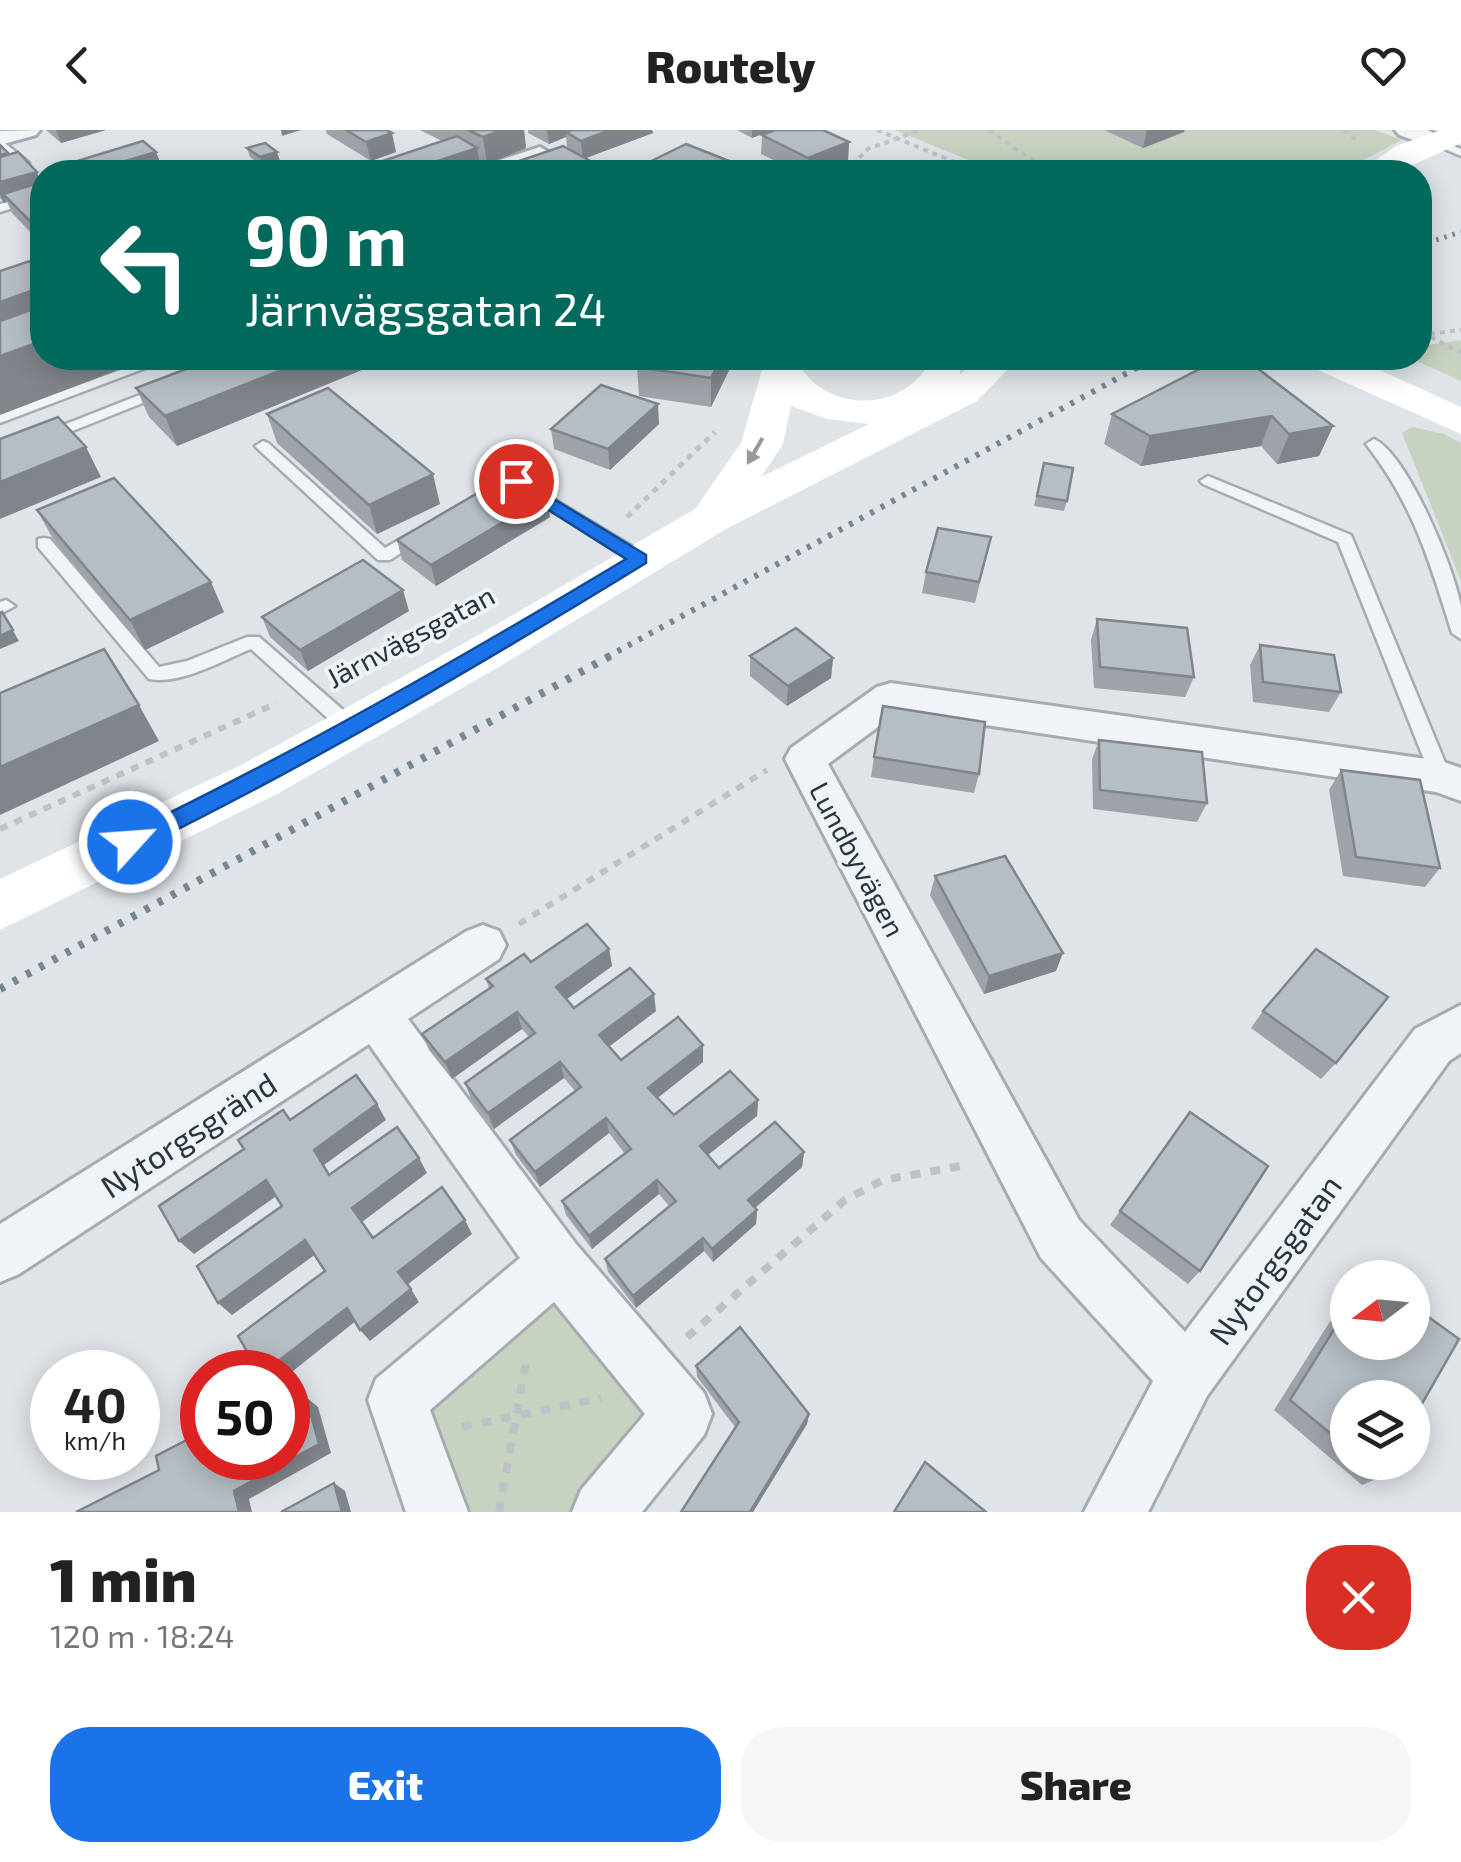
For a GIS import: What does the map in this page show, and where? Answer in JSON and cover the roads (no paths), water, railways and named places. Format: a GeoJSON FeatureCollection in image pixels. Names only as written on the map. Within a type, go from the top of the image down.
{"type":"FeatureCollection","features":[{"type":"Feature","properties":{"kind":"main road"},"geometry":{"type":"LineString","coordinates":[[1399,160],[1441,139]]}},
{"type":"Feature","properties":{"kind":"main road","name":"Järnvägsgatan"},"geometry":{"type":"LineString","coordinates":[[710,519],[762,444],[777,370]]}},
{"type":"Feature","properties":{"kind":"main road"},"geometry":{"type":"LineString","coordinates":[[780,370],[788,386],[824,406],[872,411],[912,402],[939,371]]}},
{"type":"Feature","properties":{"kind":"main road"},"geometry":{"type":"LineString","coordinates":[[797,476],[962,393],[996,370]]}},
{"type":"Feature","properties":{"kind":"main road"},"geometry":{"type":"LineString","coordinates":[[1349,370],[1461,422]]}},
{"type":"Feature","properties":{"kind":"main road"},"geometry":{"type":"LineString","coordinates":[[1393,370],[1461,401]]}},
{"type":"Feature","properties":{"kind":"main road","name":"Järnvägsgatan"},"geometry":{"type":"LineString","coordinates":[[0,906],[260,779],[351,728],[620,547],[710,519],[797,476],[846,421],[872,411]]}},
{"type":"Feature","properties":{"kind":"street"},"geometry":{"type":"LineString","coordinates":[[0,140],[28,130]]}},
{"type":"Feature","properties":{"kind":"street"},"geometry":{"type":"LineString","coordinates":[[522,160],[540,154]]}},
{"type":"Feature","properties":{"kind":"street","name":"Lundbyvägen"},"geometry":{"type":"LineString","coordinates":[[1187,1376],[1060,1238],[805,759],[891,697],[1451,781]]}},
{"type":"Feature","properties":{"kind":"street","name":"Nytorgsgränd"},"geometry":{"type":"LineString","coordinates":[[0,1255],[484,946]]}},
{"type":"Feature","properties":{"kind":"street"},"geometry":{"type":"LineString","coordinates":[[376,1013],[557,1263],[683,1414],[603,1512]]}},
{"type":"Feature","properties":{"kind":"street","name":"Nytorgsgatan"},"geometry":{"type":"LineString","coordinates":[[1114,1512],[1187,1376],[1432,1045],[1461,1026]]}},
{"type":"Feature","properties":{"kind":"street"},"geometry":{"type":"LineString","coordinates":[[437,1512],[396,1400],[557,1263]]}},
{"type":"Feature","properties":{"kind":"lane"},"geometry":{"type":"LineString","coordinates":[[0,140],[23,163],[0,174]]}},
{"type":"Feature","properties":{"kind":"lane"},"geometry":{"type":"LineString","coordinates":[[0,208],[30,199]]}},
{"type":"Feature","properties":{"kind":"lane"},"geometry":{"type":"LineString","coordinates":[[0,419],[131,370]]}},
{"type":"Feature","properties":{"kind":"lane"},"geometry":{"type":"LineString","coordinates":[[137,370],[154,394]]}},
{"type":"Feature","properties":{"kind":"lane"},"geometry":{"type":"LineString","coordinates":[[0,455],[173,386]]}},
{"type":"Feature","properties":{"kind":"lane"},"geometry":{"type":"LineString","coordinates":[[1374,444],[1400,470],[1422,519],[1461,633]]}},
{"type":"Feature","properties":{"kind":"lane"},"geometry":{"type":"LineString","coordinates":[[263,446],[384,556],[433,528]]}},
{"type":"Feature","properties":{"kind":"lane"},"geometry":{"type":"LineString","coordinates":[[516,481],[620,547]]}},
{"type":"Feature","properties":{"kind":"lane"},"geometry":{"type":"LineString","coordinates":[[1208,481],[1345,540],[1451,781]]}},
{"type":"Feature","properties":{"kind":"lane"},"geometry":{"type":"LineString","coordinates":[[44,544],[155,674],[190,667],[254,642],[351,728]]}},
{"type":"Feature","properties":{"kind":"railway"},"geometry":{"type":"LineString","coordinates":[[1432,241],[1461,232]]}},
{"type":"Feature","properties":{"kind":"railway"},"geometry":{"type":"LineString","coordinates":[[607,657],[1133,370]]}},
{"type":"Feature","properties":{"kind":"railway"},"geometry":{"type":"LineString","coordinates":[[0,989],[612,655]]}}]}
